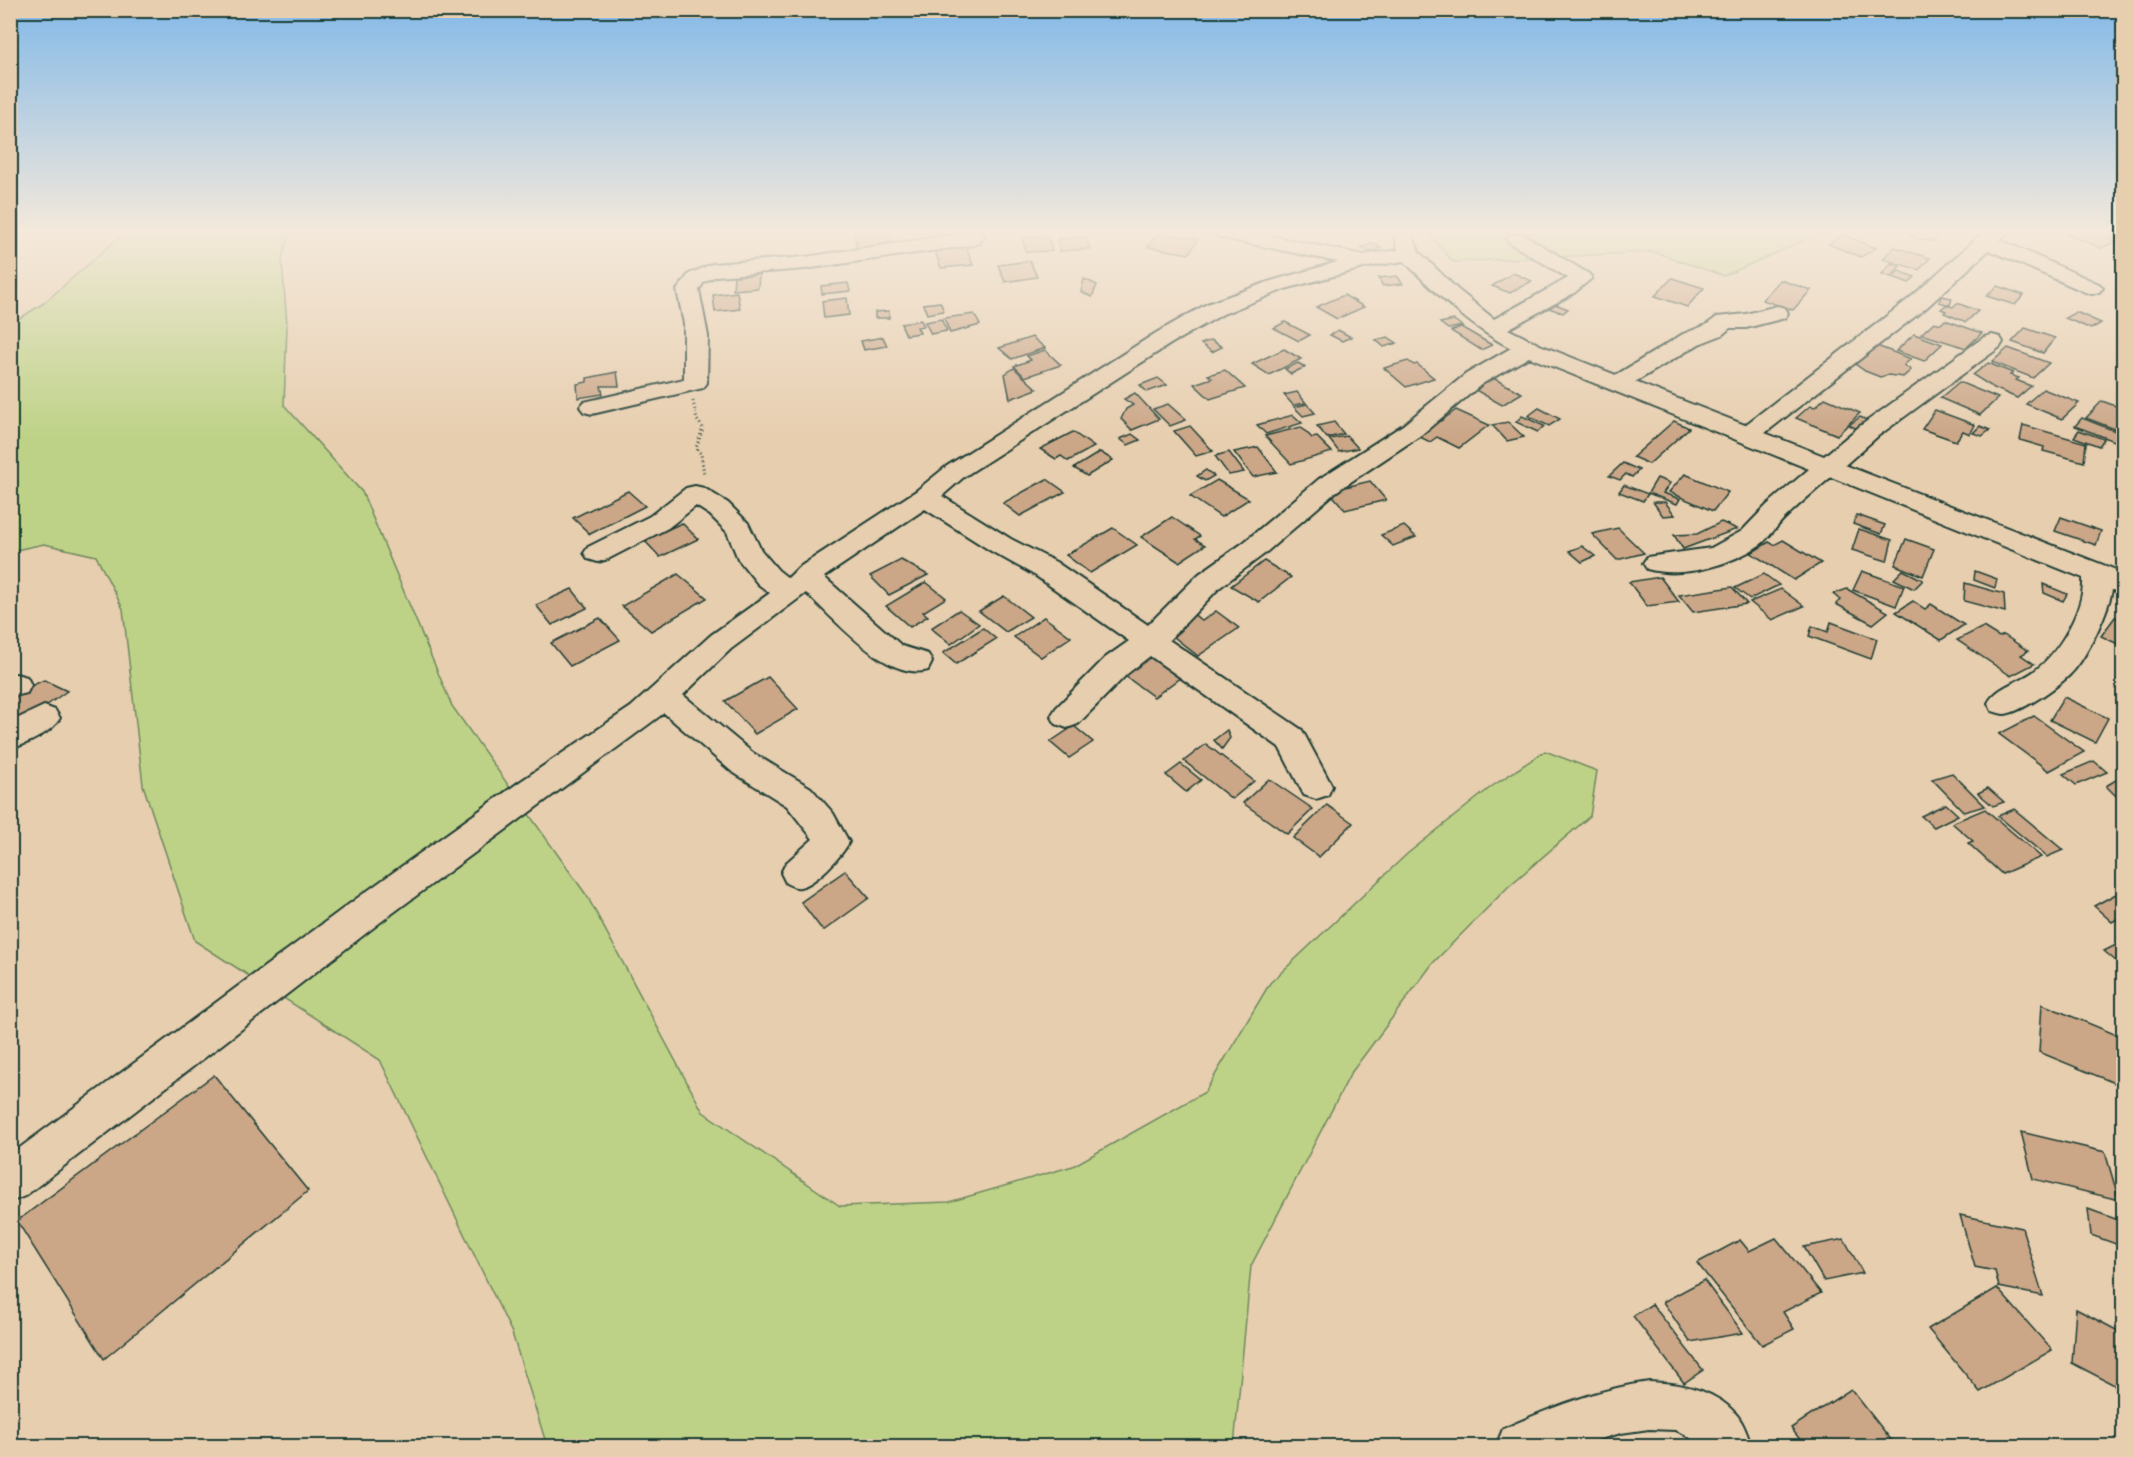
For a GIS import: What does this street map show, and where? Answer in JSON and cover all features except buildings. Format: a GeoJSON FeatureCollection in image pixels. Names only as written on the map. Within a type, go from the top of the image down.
{"type":"FeatureCollection","features":[{"type":"Feature","properties":{"kind":"street"},"geometry":{"type":"LineString","coordinates":[[592,407],[695,383],[698,358],[692,301]]}},
{"type":"Feature","properties":{"kind":"street"},"geometry":{"type":"LineString","coordinates":[[10,1181],[369,910],[530,792],[642,715],[721,642],[799,584],[925,497],[956,471],[1164,338],[1215,309],[1236,301]]}},
{"type":"Feature","properties":{"kind":"street"},"geometry":{"type":"LineString","coordinates":[[1458,301],[1492,328],[1527,348],[2110,578],[2098,592],[2078,638],[2064,662],[2042,681],[2003,703]]}},
{"type":"Feature","properties":{"kind":"street"},"geometry":{"type":"LineString","coordinates":[[1492,328],[1545,301]]}},
{"type":"Feature","properties":{"kind":"street"},"geometry":{"type":"LineString","coordinates":[[1748,435],[1920,301]]}},
{"type":"Feature","properties":{"kind":"street"},"geometry":{"type":"LineString","coordinates":[[1618,385],[1632,373],[1725,322],[1746,321],[1777,313]]}},
{"type":"Feature","properties":{"kind":"street"},"geometry":{"type":"LineString","coordinates":[[1657,563],[1683,562],[1718,556],[1752,537],[1776,511],[1869,431],[1992,342]]}},
{"type":"Feature","properties":{"kind":"street"},"geometry":{"type":"LineString","coordinates":[[1067,716],[1116,666],[1149,642],[1209,581],[1253,549],[1328,485],[1412,430],[1474,379],[1527,348]]}},
{"type":"Feature","properties":{"kind":"street"},"geometry":{"type":"LineString","coordinates":[[598,553],[659,522],[695,494],[719,508],[739,530],[748,553],[768,577],[816,586],[891,653],[917,662]]}},
{"type":"Feature","properties":{"kind":"street"},"geometry":{"type":"LineString","coordinates":[[925,497],[1000,545],[1046,569],[1291,739],[1316,786]]}},
{"type":"Feature","properties":{"kind":"street"},"geometry":{"type":"LineString","coordinates":[[663,695],[742,762],[799,797],[821,823],[832,842],[798,873]]}},
{"type":"Feature","properties":{"kind":"street"},"geometry":{"type":"LineString","coordinates":[[10,737],[44,718]]}},
{"type":"Feature","properties":{"kind":"street"},"geometry":{"type":"LineString","coordinates":[[1520,1446],[1573,1422],[1644,1406],[1689,1409],[1719,1430],[1727,1446]]}},
{"type":"Feature","properties":{"kind":"path"},"geometry":{"type":"LineString","coordinates":[[695,383],[694,409],[697,420],[703,428],[696,448],[701,454],[704,474]]}},
{"type":"Feature","properties":{"kind":"green space"},"geometry":{"type":"Polygon","coordinates":[[[46,301],[285,301],[287,326],[284,405],[362,492],[452,706],[587,896],[703,1112],[840,1206],[949,1202],[1073,1166],[1205,1092],[1270,983],[1407,854],[1491,787],[1545,751],[1597,771],[1590,816],[1509,886],[1433,963],[1351,1073],[1251,1266],[1234,1446],[547,1446],[512,1333],[380,1060],[195,941],[143,785],[123,609],[96,556],[44,544],[11,551],[11,324],[46,301]]]}}]}
